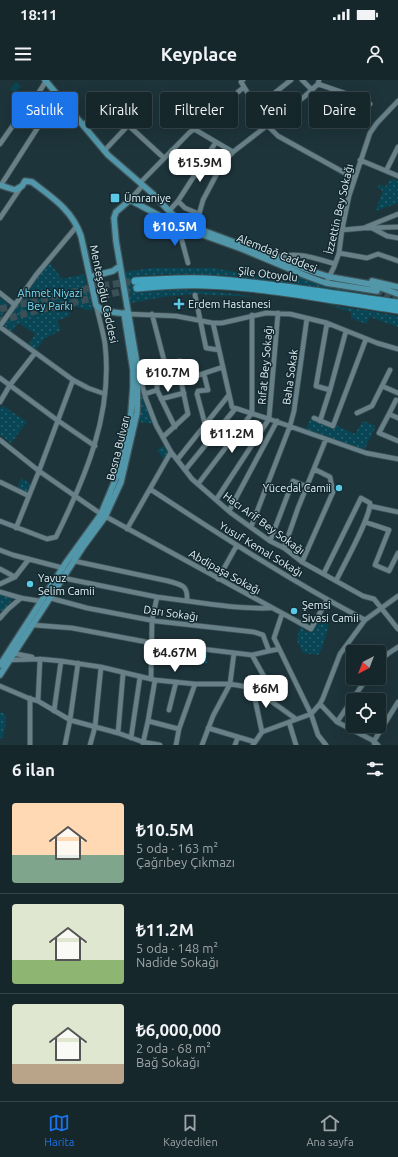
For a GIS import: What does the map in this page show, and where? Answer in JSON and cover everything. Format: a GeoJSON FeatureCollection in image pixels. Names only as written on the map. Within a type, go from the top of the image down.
{"type":"FeatureCollection","features":[{"type":"Feature","properties":{"kind":"highway","name":"Şile Otoyolu"},"geometry":{"type":"LineString","coordinates":[[398,303],[238,282],[170,278],[136,284],[246,288],[398,311]]}},
{"type":"Feature","properties":{"kind":"main road"},"geometry":{"type":"LineString","coordinates":[[48,81],[55,92]]}},
{"type":"Feature","properties":{"kind":"main road"},"geometry":{"type":"LineString","coordinates":[[78,120],[104,151],[141,184],[169,212],[179,220],[195,229]]}},
{"type":"Feature","properties":{"kind":"main road","name":"Menteşoğlu Caddesi"},"geometry":{"type":"LineString","coordinates":[[22,186],[25,181],[32,182],[64,208],[77,226],[83,242],[96,305]]}},
{"type":"Feature","properties":{"kind":"main road"},"geometry":{"type":"LineString","coordinates":[[0,185],[15,190],[22,186]]}},
{"type":"Feature","properties":{"kind":"main road","name":"Alemdağ Caddesi"},"geometry":{"type":"LineString","coordinates":[[130,200],[178,226],[195,229],[330,277],[378,286],[398,294]]}},
{"type":"Feature","properties":{"kind":"main road","name":"Bosna Bulvarı"},"geometry":{"type":"LineString","coordinates":[[1,662],[40,601],[103,515],[121,464],[131,413],[133,370],[114,218],[116,212],[130,200]]}},
{"type":"Feature","properties":{"kind":"main road"},"geometry":{"type":"LineString","coordinates":[[155,214],[161,210],[162,204]]}},
{"type":"Feature","properties":{"kind":"main road"},"geometry":{"type":"LineString","coordinates":[[165,219],[165,214],[169,212]]}},
{"type":"Feature","properties":{"kind":"main road","name":"Alemdağ Caddesi"},"geometry":{"type":"LineString","coordinates":[[195,229],[326,283],[377,291]]}},
{"type":"Feature","properties":{"kind":"main road"},"geometry":{"type":"LineString","coordinates":[[90,277],[113,271],[120,266]]}},
{"type":"Feature","properties":{"kind":"main road"},"geometry":{"type":"LineString","coordinates":[[352,281],[373,281],[398,286]]}},
{"type":"Feature","properties":{"kind":"main road"},"geometry":{"type":"LineString","coordinates":[[96,305],[104,311],[126,314]]}},
{"type":"Feature","properties":{"kind":"main road","name":"Bosna Bulvarı"},"geometry":{"type":"LineString","coordinates":[[1,674],[74,562],[121,482],[137,413],[138,370],[126,314]]}},
{"type":"Feature","properties":{"kind":"main road"},"geometry":{"type":"LineString","coordinates":[[1,674],[1,662],[10,660]]}},
{"type":"Feature","properties":{"kind":"street"},"geometry":{"type":"LineString","coordinates":[[243,80],[241,82],[247,92]]}},
{"type":"Feature","properties":{"kind":"street"},"geometry":{"type":"LineString","coordinates":[[276,92],[291,80]]}},
{"type":"Feature","properties":{"kind":"street"},"geometry":{"type":"LineString","coordinates":[[302,80],[312,90]]}},
{"type":"Feature","properties":{"kind":"street"},"geometry":{"type":"LineString","coordinates":[[0,144],[14,124],[21,121],[48,81]]}},
{"type":"Feature","properties":{"kind":"street"},"geometry":{"type":"LineString","coordinates":[[301,99],[319,82],[345,92]]}},
{"type":"Feature","properties":{"kind":"street"},"geometry":{"type":"LineString","coordinates":[[130,200],[141,184],[171,151],[194,129],[244,87]]}},
{"type":"Feature","properties":{"kind":"street","name":"İzzettin Bey Sokağı"},"geometry":{"type":"LineString","coordinates":[[326,283],[330,277],[339,253],[342,230],[354,178],[370,133],[377,122],[397,103]]}},
{"type":"Feature","properties":{"kind":"street"},"geometry":{"type":"LineString","coordinates":[[83,126],[86,122]]}},
{"type":"Feature","properties":{"kind":"street"},"geometry":{"type":"LineString","coordinates":[[0,185],[38,128]]}},
{"type":"Feature","properties":{"kind":"street"},"geometry":{"type":"LineString","coordinates":[[104,151],[125,128]]}},
{"type":"Feature","properties":{"kind":"street"},"geometry":{"type":"LineString","coordinates":[[131,128],[164,158]]}},
{"type":"Feature","properties":{"kind":"street"},"geometry":{"type":"LineString","coordinates":[[195,229],[203,200],[222,164],[232,152],[265,128]]}},
{"type":"Feature","properties":{"kind":"street"},"geometry":{"type":"LineString","coordinates":[[270,128],[278,136],[354,178]]}},
{"type":"Feature","properties":{"kind":"street"},"geometry":{"type":"LineString","coordinates":[[194,129],[232,152]]}},
{"type":"Feature","properties":{"kind":"street"},"geometry":{"type":"LineString","coordinates":[[169,212],[195,176],[216,142]]}},
{"type":"Feature","properties":{"kind":"street"},"geometry":{"type":"LineString","coordinates":[[386,171],[398,147]]}},
{"type":"Feature","properties":{"kind":"street"},"geometry":{"type":"LineString","coordinates":[[171,151],[195,176]]}},
{"type":"Feature","properties":{"kind":"street"},"geometry":{"type":"LineString","coordinates":[[360,160],[398,176]]}},
{"type":"Feature","properties":{"kind":"street"},"geometry":{"type":"LineString","coordinates":[[0,218],[22,186]]}},
{"type":"Feature","properties":{"kind":"street"},"geometry":{"type":"LineString","coordinates":[[11,189],[13,199]]}},
{"type":"Feature","properties":{"kind":"street"},"geometry":{"type":"LineString","coordinates":[[178,201],[185,208],[199,214]]}},
{"type":"Feature","properties":{"kind":"street"},"geometry":{"type":"LineString","coordinates":[[364,228],[398,214]]}},
{"type":"Feature","properties":{"kind":"street"},"geometry":{"type":"LineString","coordinates":[[77,226],[36,275],[0,326],[73,380],[88,388],[105,394]]}},
{"type":"Feature","properties":{"kind":"street"},"geometry":{"type":"LineString","coordinates":[[178,226],[188,264]]}},
{"type":"Feature","properties":{"kind":"street"},"geometry":{"type":"LineString","coordinates":[[342,230],[398,227]]}},
{"type":"Feature","properties":{"kind":"street"},"geometry":{"type":"LineString","coordinates":[[372,228],[387,236],[398,238]]}},
{"type":"Feature","properties":{"kind":"street"},"geometry":{"type":"LineString","coordinates":[[339,253],[367,258],[378,254],[398,261]]}},
{"type":"Feature","properties":{"kind":"street"},"geometry":{"type":"LineString","coordinates":[[274,257],[290,254],[310,256],[335,264]]}},
{"type":"Feature","properties":{"kind":"street"},"geometry":{"type":"LineString","coordinates":[[0,293],[15,305]]}},
{"type":"Feature","properties":{"kind":"street"},"geometry":{"type":"LineString","coordinates":[[195,295],[206,348],[220,350]]}},
{"type":"Feature","properties":{"kind":"street","name":"Menteşoğlu Caddesi"},"geometry":{"type":"LineString","coordinates":[[0,522],[47,539],[56,537],[76,497],[96,446],[105,394],[105,344],[96,305]]}},
{"type":"Feature","properties":{"kind":"street"},"geometry":{"type":"LineString","coordinates":[[98,316],[104,311]]}},
{"type":"Feature","properties":{"kind":"street"},"geometry":{"type":"LineString","coordinates":[[126,314],[176,316],[213,323],[222,323],[252,315],[278,313],[290,314],[327,323],[385,346],[398,349]]}},
{"type":"Feature","properties":{"kind":"street","name":"Rıfat Bey Sokağı"},"geometry":{"type":"LineString","coordinates":[[216,500],[269,419],[278,313]]}},
{"type":"Feature","properties":{"kind":"street"},"geometry":{"type":"LineString","coordinates":[[152,314],[165,364]]}},
{"type":"Feature","properties":{"kind":"street"},"geometry":{"type":"LineString","coordinates":[[198,484],[252,413],[252,315]]}},
{"type":"Feature","properties":{"kind":"street","name":"Baha Sokak"},"geometry":{"type":"LineString","coordinates":[[251,527],[294,412],[307,318]]}},
{"type":"Feature","properties":{"kind":"street"},"geometry":{"type":"LineString","coordinates":[[213,323],[220,350],[228,396],[232,408],[277,421],[366,453],[398,459]]}},
{"type":"Feature","properties":{"kind":"street"},"geometry":{"type":"LineString","coordinates":[[327,323],[316,386],[330,390]]}},
{"type":"Feature","properties":{"kind":"street"},"geometry":{"type":"LineString","coordinates":[[320,421],[346,331]]}},
{"type":"Feature","properties":{"kind":"street"},"geometry":{"type":"LineString","coordinates":[[314,418],[332,426],[366,339]]}},
{"type":"Feature","properties":{"kind":"street"},"geometry":{"type":"LineString","coordinates":[[0,402],[10,385],[35,353]]}},
{"type":"Feature","properties":{"kind":"street"},"geometry":{"type":"LineString","coordinates":[[138,370],[180,361],[181,382],[188,414],[163,437]]}},
{"type":"Feature","properties":{"kind":"street"},"geometry":{"type":"LineString","coordinates":[[181,382],[223,367]]}},
{"type":"Feature","properties":{"kind":"street","name":"Hacı Arif Bey Sokağı"},"geometry":{"type":"LineString","coordinates":[[138,370],[145,394],[163,437],[171,452],[198,484],[229,511],[270,541],[284,548],[302,562],[336,581],[363,596],[374,599],[382,608]]}},
{"type":"Feature","properties":{"kind":"street"},"geometry":{"type":"LineString","coordinates":[[357,413],[372,406],[390,370]]}},
{"type":"Feature","properties":{"kind":"street"},"geometry":{"type":"LineString","coordinates":[[204,374],[208,390],[198,391],[197,394],[205,424]]}},
{"type":"Feature","properties":{"kind":"street"},"geometry":{"type":"LineString","coordinates":[[0,378],[96,446]]}},
{"type":"Feature","properties":{"kind":"street"},"geometry":{"type":"LineString","coordinates":[[157,379],[157,390],[174,427]]}},
{"type":"Feature","properties":{"kind":"street"},"geometry":{"type":"LineString","coordinates":[[16,528],[73,380]]}},
{"type":"Feature","properties":{"kind":"street"},"geometry":{"type":"LineString","coordinates":[[382,386],[397,398],[379,432],[398,441]]}},
{"type":"Feature","properties":{"kind":"street"},"geometry":{"type":"LineString","coordinates":[[145,394],[157,390]]}},
{"type":"Feature","properties":{"kind":"street"},"geometry":{"type":"LineString","coordinates":[[161,399],[184,393]]}},
{"type":"Feature","properties":{"kind":"street"},"geometry":{"type":"LineString","coordinates":[[177,460],[228,396]]}},
{"type":"Feature","properties":{"kind":"street"},"geometry":{"type":"LineString","coordinates":[[185,470],[235,408]]}},
{"type":"Feature","properties":{"kind":"street"},"geometry":{"type":"LineString","coordinates":[[389,414],[398,418]]}},
{"type":"Feature","properties":{"kind":"street"},"geometry":{"type":"LineString","coordinates":[[229,511],[277,421]]}},
{"type":"Feature","properties":{"kind":"street"},"geometry":{"type":"LineString","coordinates":[[284,548],[298,508],[326,439]]}},
{"type":"Feature","properties":{"kind":"street","name":"Abdipaşa Sokağı"},"geometry":{"type":"LineString","coordinates":[[0,440],[39,471],[103,515],[312,630],[327,600]]}},
{"type":"Feature","properties":{"kind":"street"},"geometry":{"type":"LineString","coordinates":[[127,529],[171,452]]}},
{"type":"Feature","properties":{"kind":"street"},"geometry":{"type":"LineString","coordinates":[[302,562],[333,492],[330,478],[314,469]]}},
{"type":"Feature","properties":{"kind":"street"},"geometry":{"type":"LineString","coordinates":[[270,541],[293,481],[308,486]]}},
{"type":"Feature","properties":{"kind":"street"},"geometry":{"type":"LineString","coordinates":[[0,482],[29,496]]}},
{"type":"Feature","properties":{"kind":"street","name":"Yusuf Kemal Sokağı"},"geometry":{"type":"LineString","coordinates":[[150,489],[237,545],[327,600],[365,620]]}},
{"type":"Feature","properties":{"kind":"street"},"geometry":{"type":"LineString","coordinates":[[324,573],[361,498],[370,503],[370,506],[398,512]]}},
{"type":"Feature","properties":{"kind":"street"},"geometry":{"type":"LineString","coordinates":[[336,581],[365,522],[370,506]]}},
{"type":"Feature","properties":{"kind":"street"},"geometry":{"type":"LineString","coordinates":[[365,522],[389,530],[375,565],[389,571],[398,553]]}},
{"type":"Feature","properties":{"kind":"street"},"geometry":{"type":"LineString","coordinates":[[218,579],[237,545]]}},
{"type":"Feature","properties":{"kind":"street"},"geometry":{"type":"LineString","coordinates":[[0,550],[63,568]]}},
{"type":"Feature","properties":{"kind":"street"},"geometry":{"type":"LineString","coordinates":[[0,584],[15,577],[29,559]]}},
{"type":"Feature","properties":{"kind":"street"},"geometry":{"type":"LineString","coordinates":[[74,562],[179,584],[188,592],[187,601]]}},
{"type":"Feature","properties":{"kind":"street"},"geometry":{"type":"LineString","coordinates":[[0,569],[15,577]]}},
{"type":"Feature","properties":{"kind":"street"},"geometry":{"type":"LineString","coordinates":[[63,578],[157,597],[222,606],[256,609],[270,608]]}},
{"type":"Feature","properties":{"kind":"street"},"geometry":{"type":"LineString","coordinates":[[0,592],[40,601]]}},
{"type":"Feature","properties":{"kind":"street"},"geometry":{"type":"LineString","coordinates":[[208,728],[238,737],[254,744],[262,732],[310,714],[320,704],[340,654],[365,620],[398,596]]}},
{"type":"Feature","properties":{"kind":"street"},"geometry":{"type":"LineString","coordinates":[[142,744],[148,721],[153,680],[152,621],[157,597]]}},
{"type":"Feature","properties":{"kind":"street"},"geometry":{"type":"LineString","coordinates":[[0,618],[8,609],[22,598]]}},
{"type":"Feature","properties":{"kind":"street","name":"Darı Sokağı"},"geometry":{"type":"LineString","coordinates":[[50,598],[87,608],[152,621],[254,632],[263,635],[269,651]]}},
{"type":"Feature","properties":{"kind":"street"},"geometry":{"type":"LineString","coordinates":[[382,608],[398,629]]}},
{"type":"Feature","properties":{"kind":"street"},"geometry":{"type":"LineString","coordinates":[[282,614],[274,638],[310,714],[318,735],[326,745]]}},
{"type":"Feature","properties":{"kind":"street"},"geometry":{"type":"LineString","coordinates":[[33,625],[72,628],[152,643],[252,656],[279,649]]}},
{"type":"Feature","properties":{"kind":"street"},"geometry":{"type":"LineString","coordinates":[[386,655],[398,647]]}},
{"type":"Feature","properties":{"kind":"street"},"geometry":{"type":"LineString","coordinates":[[15,652],[17,654],[40,659],[78,663],[153,680],[195,684],[230,684],[253,690],[273,701],[296,719]]}},
{"type":"Feature","properties":{"kind":"street"},"geometry":{"type":"LineString","coordinates":[[202,745],[208,728],[230,684],[234,653]]}},
{"type":"Feature","properties":{"kind":"street"},"geometry":{"type":"LineString","coordinates":[[252,656],[271,689],[273,701]]}},
{"type":"Feature","properties":{"kind":"street"},"geometry":{"type":"LineString","coordinates":[[10,660],[40,659]]}},
{"type":"Feature","properties":{"kind":"street"},"geometry":{"type":"LineString","coordinates":[[38,701],[40,659]]}},
{"type":"Feature","properties":{"kind":"street"},"geometry":{"type":"LineString","coordinates":[[54,711],[61,661]]}},
{"type":"Feature","properties":{"kind":"street"},"geometry":{"type":"LineString","coordinates":[[64,745],[70,720],[78,663]]}},
{"type":"Feature","properties":{"kind":"street"},"geometry":{"type":"LineString","coordinates":[[90,745],[95,727],[101,668]]}},
{"type":"Feature","properties":{"kind":"street"},"geometry":{"type":"LineString","coordinates":[[118,733],[123,674]]}},
{"type":"Feature","properties":{"kind":"street"},"geometry":{"type":"LineString","coordinates":[[131,738],[140,677]]}},
{"type":"Feature","properties":{"kind":"street"},"geometry":{"type":"LineString","coordinates":[[169,710],[176,682]]}},
{"type":"Feature","properties":{"kind":"street"},"geometry":{"type":"LineString","coordinates":[[176,745],[195,684]]}},
{"type":"Feature","properties":{"kind":"street"},"geometry":{"type":"LineString","coordinates":[[0,685],[11,691],[16,691],[38,701],[70,720],[118,733],[142,744],[160,745]]}},
{"type":"Feature","properties":{"kind":"street"},"geometry":{"type":"LineString","coordinates":[[337,722],[362,685]]}},
{"type":"Feature","properties":{"kind":"street"},"geometry":{"type":"LineString","coordinates":[[253,690],[262,732]]}},
{"type":"Feature","properties":{"kind":"street"},"geometry":{"type":"LineString","coordinates":[[30,698],[30,745]]}},
{"type":"Feature","properties":{"kind":"street"},"geometry":{"type":"LineString","coordinates":[[320,704],[337,722],[376,744],[398,702]]}},
{"type":"Feature","properties":{"kind":"street"},"geometry":{"type":"LineString","coordinates":[[393,709],[398,714]]}},
{"type":"Feature","properties":{"kind":"street"},"geometry":{"type":"LineString","coordinates":[[148,721],[180,730]]}},
{"type":"Feature","properties":{"kind":"street"},"geometry":{"type":"LineString","coordinates":[[290,722],[296,745]]}},
{"type":"Feature","properties":{"kind":"street"},"geometry":{"type":"LineString","coordinates":[[235,745],[238,737]]}},
{"type":"Feature","properties":{"kind":"green space"},"geometry":{"type":"Polygon","coordinates":[[[16,82],[21,86],[16,92],[10,89],[16,82]]]}},
{"type":"Feature","properties":{"kind":"green space"},"geometry":{"type":"Polygon","coordinates":[[[392,178],[398,181],[398,203],[375,211],[383,191],[378,188],[379,184],[385,187],[392,178]]]}},
{"type":"Feature","properties":{"kind":"green space","name":"Ahmet Niyazi Bey Parkı"},"geometry":{"type":"Polygon","coordinates":[[[50,263],[62,279],[84,274],[93,311],[72,306],[69,316],[57,321],[61,330],[44,339],[35,351],[28,346],[35,334],[19,323],[11,332],[4,325],[37,276],[50,263]]]}},
{"type":"Feature","properties":{"kind":"green space"},"geometry":{"type":"Polygon","coordinates":[[[152,268],[213,268],[296,283],[298,274],[329,287],[355,289],[375,294],[225,276],[164,274],[134,277],[135,291],[180,290],[219,292],[256,297],[193,294],[163,297],[131,303],[124,272],[152,268]]]}},
{"type":"Feature","properties":{"kind":"green space"},"geometry":{"type":"Polygon","coordinates":[[[0,298],[9,305],[0,318],[0,298]]]}},
{"type":"Feature","properties":{"kind":"green space"},"geometry":{"type":"Polygon","coordinates":[[[328,305],[398,316],[398,327],[370,317],[366,324],[351,318],[351,312],[328,305]]]}},
{"type":"Feature","properties":{"kind":"green space"},"geometry":{"type":"Polygon","coordinates":[[[15,314],[20,318],[14,326],[9,323],[15,314]]]}},
{"type":"Feature","properties":{"kind":"green space"},"geometry":{"type":"Polygon","coordinates":[[[140,386],[154,424],[138,422],[140,386]]]}},
{"type":"Feature","properties":{"kind":"green space"},"geometry":{"type":"Polygon","coordinates":[[[2,405],[27,422],[11,443],[0,435],[0,409],[2,405]]]}},
{"type":"Feature","properties":{"kind":"green space"},"geometry":{"type":"Polygon","coordinates":[[[311,418],[333,428],[335,425],[355,434],[363,421],[376,426],[364,450],[306,429],[311,418]]]}},
{"type":"Feature","properties":{"kind":"green space"},"geometry":{"type":"Polygon","coordinates":[[[164,446],[168,451],[164,459],[157,450],[164,446]]]}},
{"type":"Feature","properties":{"kind":"green space"},"geometry":{"type":"Polygon","coordinates":[[[21,478],[31,484],[27,494],[17,489],[21,478]]]}},
{"type":"Feature","properties":{"kind":"green space"},"geometry":{"type":"Polygon","coordinates":[[[0,594],[14,598],[2,611],[0,611],[0,594]]]}},
{"type":"Feature","properties":{"kind":"green space"},"geometry":{"type":"Polygon","coordinates":[[[320,620],[329,625],[322,648],[318,655],[303,653],[297,640],[300,626],[305,631],[312,633],[320,620]]]}},
{"type":"Feature","properties":{"kind":"green space"},"geometry":{"type":"Polygon","coordinates":[[[186,650],[208,652],[207,664],[185,662],[186,650]]]}},
{"type":"Feature","properties":{"kind":"green space"},"geometry":{"type":"Polygon","coordinates":[[[0,712],[5,714],[6,722],[3,737],[0,739],[0,712]]]}},
{"type":"Feature","properties":{"kind":"tunnel"},"geometry":{"type":"LineString","coordinates":[[0,309],[100,286],[135,281]]}},
{"type":"Feature","properties":{"kind":"tunnel"},"geometry":{"type":"LineString","coordinates":[[0,321],[35,311],[137,288]]}},
{"type":"Feature","properties":{"kind":"tunnel"},"geometry":{"type":"LineString","coordinates":[[377,291],[398,300]]}},
{"type":"Feature","properties":{"kind":"place","name":"Ümraniye"},"geometry":{"type":"Point","coordinates":[115,198]}},
{"type":"Feature","properties":{"kind":"place","name":"Erdem Hastanesi"},"geometry":{"type":"Point","coordinates":[179,304]}},
{"type":"Feature","properties":{"kind":"place","name":"Yücedal Camii"},"geometry":{"type":"Point","coordinates":[339,488]}},
{"type":"Feature","properties":{"kind":"place","name":"Yavuz Selim Camii"},"geometry":{"type":"Point","coordinates":[30,584]}},
{"type":"Feature","properties":{"kind":"place","name":"Şemsi Sivasi Camii"},"geometry":{"type":"Point","coordinates":[294,611]}}]}
